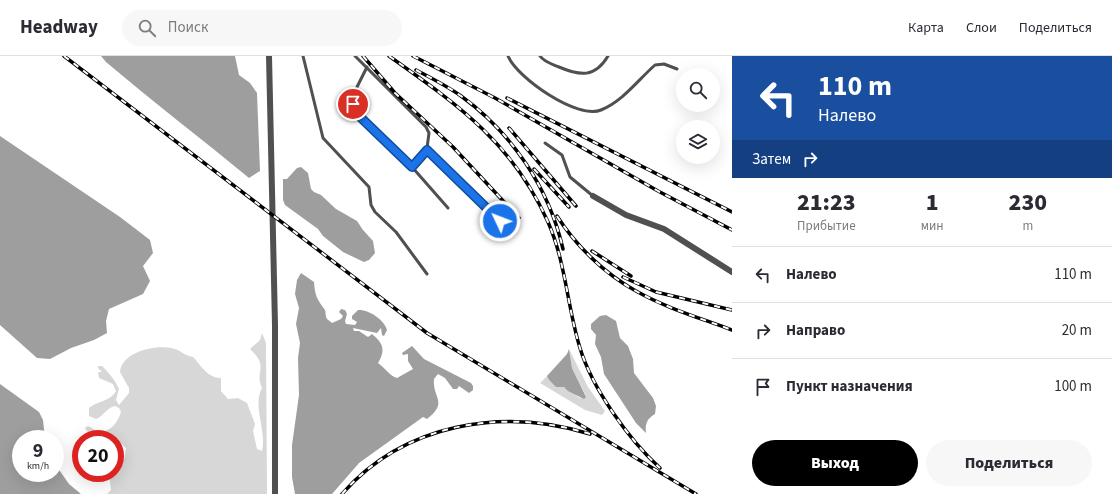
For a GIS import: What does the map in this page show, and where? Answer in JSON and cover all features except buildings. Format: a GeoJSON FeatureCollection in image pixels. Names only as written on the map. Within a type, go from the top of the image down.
{"type":"FeatureCollection","features":[{"type":"Feature","properties":{"kind":"street"},"geometry":{"type":"LineString","coordinates":[[269,56],[275,325],[275,494]]}},
{"type":"Feature","properties":{"kind":"street"},"geometry":{"type":"LineString","coordinates":[[593,196],[626,215],[664,228],[732,272]]}},
{"type":"Feature","properties":{"kind":"lane"},"geometry":{"type":"LineString","coordinates":[[303,56],[322,138],[369,187],[371,205],[375,212],[396,232],[427,274]]}},
{"type":"Feature","properties":{"kind":"lane"},"geometry":{"type":"LineString","coordinates":[[355,56],[367,66],[398,101],[426,127],[429,136],[427,150],[412,167]]}},
{"type":"Feature","properties":{"kind":"lane"},"geometry":{"type":"LineString","coordinates":[[508,56],[518,70],[542,90],[587,113],[596,112],[617,102],[655,65],[664,64],[676,69]]}},
{"type":"Feature","properties":{"kind":"lane"},"geometry":{"type":"LineString","coordinates":[[540,56],[545,62],[572,73],[583,74],[598,68],[608,56]]}},
{"type":"Feature","properties":{"kind":"lane"},"geometry":{"type":"LineString","coordinates":[[367,66],[354,93],[354,110],[412,167],[448,208]]}},
{"type":"Feature","properties":{"kind":"lane"},"geometry":{"type":"LineString","coordinates":[[545,143],[562,155],[569,174],[577,184],[593,196]]}},
{"type":"Feature","properties":{"kind":"lane"},"geometry":{"type":"LineString","coordinates":[[427,150],[508,228]]}},
{"type":"Feature","properties":{"kind":"shaded area"},"geometry":{"type":"Polygon","coordinates":[[[101,56],[235,56],[239,75],[250,83],[257,93],[260,171],[249,178],[124,77],[101,56]]]}},
{"type":"Feature","properties":{"kind":"shaded area"},"geometry":{"type":"Polygon","coordinates":[[[0,136],[120,217],[150,240],[153,253],[143,266],[150,281],[143,294],[109,309],[106,321],[107,333],[94,340],[71,348],[50,359],[37,358],[0,325],[0,136]]]}},
{"type":"Feature","properties":{"kind":"shaded area"},"geometry":{"type":"Polygon","coordinates":[[[301,167],[308,173],[311,189],[321,195],[336,209],[357,221],[373,241],[375,253],[369,260],[364,262],[343,252],[323,236],[318,229],[285,205],[283,200],[283,179],[287,179],[297,168],[301,167]]]}},
{"type":"Feature","properties":{"kind":"shaded area"},"geometry":{"type":"Polygon","coordinates":[[[301,273],[314,282],[317,297],[325,310],[327,319],[332,323],[341,319],[343,316],[339,312],[341,309],[345,310],[347,314],[345,321],[346,324],[355,325],[357,322],[352,319],[352,316],[358,310],[371,313],[380,319],[386,326],[387,330],[384,336],[382,335],[381,328],[377,333],[353,328],[354,331],[359,331],[368,337],[372,334],[379,340],[383,350],[378,363],[392,375],[397,378],[413,369],[408,361],[408,354],[403,355],[402,353],[412,346],[424,359],[471,383],[473,386],[473,390],[469,393],[459,386],[457,389],[453,389],[445,378],[438,374],[434,379],[438,404],[434,413],[427,419],[423,417],[359,463],[332,494],[295,494],[292,477],[292,445],[299,395],[298,358],[300,343],[296,324],[299,308],[295,294],[297,280],[301,273]]]}},
{"type":"Feature","properties":{"kind":"shaded area"},"geometry":{"type":"Polygon","coordinates":[[[606,315],[616,321],[620,338],[628,346],[633,359],[634,373],[653,398],[656,406],[655,414],[647,422],[646,433],[636,423],[604,374],[601,357],[595,344],[596,335],[591,329],[591,324],[600,316],[606,315]]]}},
{"type":"Feature","properties":{"kind":"shaded area"},"geometry":{"type":"Polygon","coordinates":[[[262,333],[266,343],[267,494],[107,494],[111,490],[110,482],[124,482],[124,460],[126,448],[124,446],[124,430],[108,430],[118,420],[121,412],[119,408],[115,406],[109,408],[96,419],[89,416],[89,408],[111,397],[116,391],[113,384],[99,378],[98,372],[102,372],[98,366],[102,366],[112,377],[119,389],[116,400],[119,405],[129,393],[129,388],[120,372],[126,359],[140,351],[164,347],[180,351],[193,357],[212,376],[221,378],[221,391],[228,399],[238,398],[247,403],[255,424],[253,431],[257,449],[262,451],[263,435],[258,403],[262,388],[260,382],[260,365],[256,355],[250,349],[260,340],[262,333]]]}},
{"type":"Feature","properties":{"kind":"shaded area"},"geometry":{"type":"Polygon","coordinates":[[[569,349],[588,387],[605,411],[602,415],[585,410],[540,383],[547,376],[556,387],[564,387],[580,398],[586,396],[572,368],[569,349]]]}},
{"type":"Feature","properties":{"kind":"shaded area"},"geometry":{"type":"Polygon","coordinates":[[[569,349],[572,368],[586,397],[584,399],[568,391],[564,387],[556,387],[547,376],[567,354],[569,349]]]}},
{"type":"Feature","properties":{"kind":"shaded area"},"geometry":{"type":"Polygon","coordinates":[[[0,384],[39,412],[43,420],[44,430],[12,430],[12,482],[64,482],[64,477],[69,484],[81,494],[0,494],[0,384]]]}},
{"type":"Feature","properties":{"kind":"shaded area"},"geometry":{"type":"Polygon","coordinates":[[[88,426],[95,430],[86,430],[85,428],[88,426]]]}},
{"type":"Feature","properties":{"kind":"railway"},"geometry":{"type":"LineString","coordinates":[[64,56],[427,333],[696,494]]}},
{"type":"Feature","properties":{"kind":"railway"},"geometry":{"type":"LineString","coordinates":[[363,56],[395,93],[453,147],[519,218]]}},
{"type":"Feature","properties":{"kind":"railway"},"geometry":{"type":"LineString","coordinates":[[389,56],[438,91],[481,127],[518,169],[534,194],[554,237],[563,269],[580,348],[593,380],[624,428],[660,468]]}},
{"type":"Feature","properties":{"kind":"railway"},"geometry":{"type":"LineString","coordinates":[[413,56],[495,98],[658,191],[732,230]]}},
{"type":"Feature","properties":{"kind":"railway"},"geometry":{"type":"LineString","coordinates":[[416,70],[445,85],[461,96],[496,127],[512,145],[538,184],[557,226],[563,249]]}},
{"type":"Feature","properties":{"kind":"railway"},"geometry":{"type":"LineString","coordinates":[[507,98],[732,212]]}},
{"type":"Feature","properties":{"kind":"railway"},"geometry":{"type":"LineString","coordinates":[[509,128],[576,206]]}},
{"type":"Feature","properties":{"kind":"railway"},"geometry":{"type":"LineString","coordinates":[[534,169],[569,207]]}},
{"type":"Feature","properties":{"kind":"railway"},"geometry":{"type":"LineString","coordinates":[[557,216],[582,248],[602,268],[624,284],[659,303],[732,330]]}},
{"type":"Feature","properties":{"kind":"railway"},"geometry":{"type":"LineString","coordinates":[[592,251],[631,276]]}},
{"type":"Feature","properties":{"kind":"railway"},"geometry":{"type":"LineString","coordinates":[[623,277],[656,292],[732,310]]}},
{"type":"Feature","properties":{"kind":"railway"},"geometry":{"type":"LineString","coordinates":[[342,494],[367,470],[395,451],[425,437],[457,427],[490,422],[523,422],[557,426],[590,434]]}},
{"type":"Feature","properties":{"kind":"route"},"geometry":{"type":"LineString","coordinates":[[353,104],[356,113],[412,167],[427,150],[429,154],[445,167],[500,221]]}}]}
